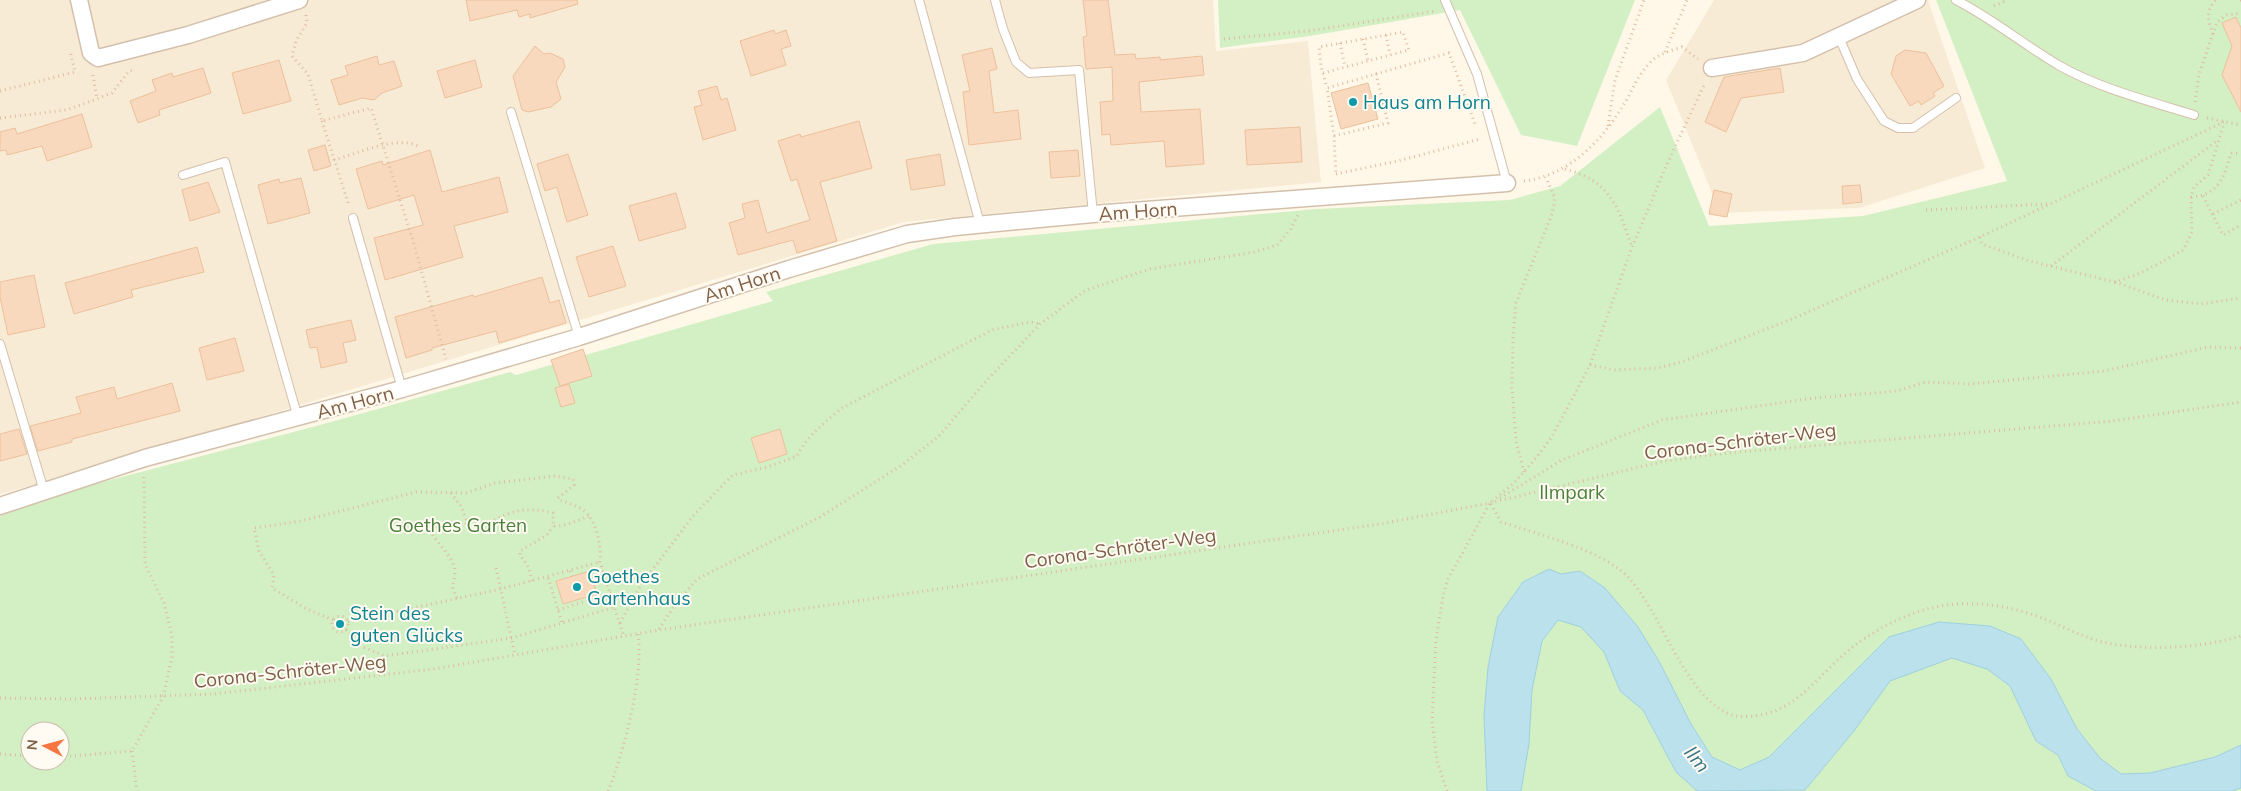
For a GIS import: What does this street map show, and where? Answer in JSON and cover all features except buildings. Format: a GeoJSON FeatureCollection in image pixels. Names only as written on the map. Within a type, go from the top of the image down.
{"type":"FeatureCollection","features":[{"type":"Feature","properties":{"kind":"street"},"geometry":{"type":"LineString","coordinates":[[79,0],[90,53],[98,58],[302,4]]}},
{"type":"Feature","properties":{"kind":"street"},"geometry":{"type":"LineString","coordinates":[[1712,68],[1803,53],[1839,38],[1917,0]]}},
{"type":"Feature","properties":{"kind":"street","name":"Am Horn"},"geometry":{"type":"LineString","coordinates":[[0,506],[145,458],[298,418],[579,337],[789,269],[907,234],[980,224],[1093,214],[1507,183]]}},
{"type":"Feature","properties":{"kind":"lane"},"geometry":{"type":"LineString","coordinates":[[919,0],[980,224]]}},
{"type":"Feature","properties":{"kind":"lane"},"geometry":{"type":"LineString","coordinates":[[995,0],[1016,62],[1029,73],[1079,70],[1093,214]]}},
{"type":"Feature","properties":{"kind":"lane"},"geometry":{"type":"LineString","coordinates":[[1956,0],[1979,12],[2061,66],[2120,92],[2194,115]]}},
{"type":"Feature","properties":{"kind":"lane"},"geometry":{"type":"LineString","coordinates":[[1446,3],[1477,74],[1507,183]]}},
{"type":"Feature","properties":{"kind":"lane"},"geometry":{"type":"LineString","coordinates":[[1839,38],[1857,79],[1884,122],[1898,128],[1913,128],[1956,98]]}},
{"type":"Feature","properties":{"kind":"lane"},"geometry":{"type":"LineString","coordinates":[[511,112],[579,337]]}},
{"type":"Feature","properties":{"kind":"lane"},"geometry":{"type":"LineString","coordinates":[[183,175],[225,162],[298,418]]}},
{"type":"Feature","properties":{"kind":"lane"},"geometry":{"type":"LineString","coordinates":[[353,218],[402,389]]}},
{"type":"Feature","properties":{"kind":"lane"},"geometry":{"type":"LineString","coordinates":[[0,344],[44,491]]}},
{"type":"Feature","properties":{"kind":"path"},"geometry":{"type":"LineString","coordinates":[[1608,128],[1615,80],[1644,0]]}},
{"type":"Feature","properties":{"kind":"path"},"geometry":{"type":"LineString","coordinates":[[1665,52],[1687,0]]}},
{"type":"Feature","properties":{"kind":"path"},"geometry":{"type":"LineString","coordinates":[[2213,35],[2208,20],[2210,6],[2216,0]]}},
{"type":"Feature","properties":{"kind":"path"},"geometry":{"type":"LineString","coordinates":[[1224,38],[1308,31],[1435,12],[1446,3]]}},
{"type":"Feature","properties":{"kind":"path"},"geometry":{"type":"LineString","coordinates":[[302,4],[307,23],[296,41],[292,56],[308,74],[353,218]]}},
{"type":"Feature","properties":{"kind":"path"},"geometry":{"type":"LineString","coordinates":[[2241,13],[2227,16],[2217,22],[2199,74],[2194,115],[2241,125]]}},
{"type":"Feature","properties":{"kind":"path"},"geometry":{"type":"LineString","coordinates":[[1323,73],[1409,50],[1404,32],[1319,47],[1323,73],[1327,88],[1334,136],[1338,196]]}},
{"type":"Feature","properties":{"kind":"path"},"geometry":{"type":"LineString","coordinates":[[1386,35],[1390,55]]}},
{"type":"Feature","properties":{"kind":"path"},"geometry":{"type":"LineString","coordinates":[[1363,39],[1368,61]]}},
{"type":"Feature","properties":{"kind":"path"},"geometry":{"type":"LineString","coordinates":[[1340,43],[1345,67]]}},
{"type":"Feature","properties":{"kind":"path"},"geometry":{"type":"LineString","coordinates":[[0,91],[74,72],[69,45]]}},
{"type":"Feature","properties":{"kind":"path"},"geometry":{"type":"LineString","coordinates":[[1447,791],[1437,761],[1432,720],[1439,615],[1448,579],[1490,503],[1524,473],[1551,438],[1590,365],[1632,247],[1667,164],[1712,68],[1682,48],[1665,52],[1648,64],[1608,128],[1584,154],[1565,168],[1546,177],[1507,183]]}},
{"type":"Feature","properties":{"kind":"path"},"geometry":{"type":"LineString","coordinates":[[1327,88],[1449,53],[1480,140],[1336,174]]}},
{"type":"Feature","properties":{"kind":"path"},"geometry":{"type":"LineString","coordinates":[[0,118],[66,110],[86,103],[112,93],[129,71],[137,68]]}},
{"type":"Feature","properties":{"kind":"path"},"geometry":{"type":"LineString","coordinates":[[1334,136],[1388,123],[1376,74]]}},
{"type":"Feature","properties":{"kind":"path"},"geometry":{"type":"LineString","coordinates":[[322,121],[371,108],[396,193],[414,244],[450,375]]}},
{"type":"Feature","properties":{"kind":"path"},"geometry":{"type":"LineString","coordinates":[[2115,282],[2136,275],[2183,250],[2192,232],[2190,197],[2194,187],[2208,175],[2224,122]]}},
{"type":"Feature","properties":{"kind":"path"},"geometry":{"type":"LineString","coordinates":[[1590,365],[1615,370],[1658,368],[1684,361],[1792,318],[1980,237],[2224,122]]}},
{"type":"Feature","properties":{"kind":"path"},"geometry":{"type":"LineString","coordinates":[[2051,266],[2219,139]]}},
{"type":"Feature","properties":{"kind":"path"},"geometry":{"type":"LineString","coordinates":[[334,160],[383,145],[412,143],[419,148]]}},
{"type":"Feature","properties":{"kind":"path"},"geometry":{"type":"LineString","coordinates":[[2190,197],[2203,196],[2220,184],[2231,153],[2241,154]]}},
{"type":"Feature","properties":{"kind":"path"},"geometry":{"type":"LineString","coordinates":[[1565,168],[1583,174],[1597,182],[1606,191],[1620,215],[1632,247]]}},
{"type":"Feature","properties":{"kind":"path"},"geometry":{"type":"LineString","coordinates":[[1524,473],[1516,441],[1512,388],[1513,337],[1516,303],[1552,214],[1555,198],[1546,177]]}},
{"type":"Feature","properties":{"kind":"path"},"geometry":{"type":"LineString","coordinates":[[2203,196],[2223,235],[2241,225]]}},
{"type":"Feature","properties":{"kind":"path"},"geometry":{"type":"LineString","coordinates":[[659,630],[675,605],[697,579],[820,517],[902,465],[938,437],[988,379],[1040,324],[1086,290],[1150,269],[1256,252],[1277,245],[1290,230],[1300,213],[1302,199]]}},
{"type":"Feature","properties":{"kind":"path"},"geometry":{"type":"LineString","coordinates":[[2212,214],[2241,200]]}},
{"type":"Feature","properties":{"kind":"path"},"geometry":{"type":"LineString","coordinates":[[1926,210],[2052,204]]}},
{"type":"Feature","properties":{"kind":"path"},"geometry":{"type":"LineString","coordinates":[[1980,237],[1982,244],[2051,266],[2115,282],[2166,300],[2201,304],[2241,298]]}},
{"type":"Feature","properties":{"kind":"path"},"geometry":{"type":"LineString","coordinates":[[620,623],[641,585],[693,516],[733,475],[767,467],[797,456],[803,444],[822,424],[842,408],[992,330],[1030,322],[1040,324]]}},
{"type":"Feature","properties":{"kind":"path"},"geometry":{"type":"LineString","coordinates":[[1490,503],[1562,460],[1662,420],[1814,398],[1898,391],[1925,382],[1970,384],[2104,371],[2208,347],[2241,348]]}},
{"type":"Feature","properties":{"kind":"path","name":"Corona-Schröter-Weg"},"geometry":{"type":"LineString","coordinates":[[0,698],[163,697],[213,694],[434,669],[659,630],[1371,526],[1490,503],[1665,461],[1726,452],[2113,420],[2241,402]]}},
{"type":"Feature","properties":{"kind":"path"},"geometry":{"type":"LineString","coordinates":[[137,791],[132,751],[163,697],[172,657],[172,636],[164,603],[145,564],[143,490],[145,458]]}},
{"type":"Feature","properties":{"kind":"path"},"geometry":{"type":"LineString","coordinates":[[333,620],[307,609],[272,588],[274,574],[258,551],[254,528],[301,521],[416,492],[466,492],[495,483],[556,476],[573,479],[574,485],[558,498],[581,508],[589,516],[601,553],[600,562],[624,637]]}},
{"type":"Feature","properties":{"kind":"path"},"geometry":{"type":"LineString","coordinates":[[450,492],[461,506],[468,524]]}},
{"type":"Feature","properties":{"kind":"path"},"geometry":{"type":"LineString","coordinates":[[1490,503],[1501,522],[1600,558],[1627,576],[1697,686],[1716,706],[1734,716],[1757,716],[1776,712],[1784,708],[1801,695],[1838,659],[1873,634],[1909,614],[1943,605],[1975,604],[2011,609],[2040,617],[2094,639],[2124,645],[2202,644],[2241,636]]}},
{"type":"Feature","properties":{"kind":"path"},"geometry":{"type":"LineString","coordinates":[[457,598],[451,586],[455,571],[450,558],[432,534],[433,530],[447,522],[484,524],[514,512],[533,510],[553,513],[552,526],[547,535],[520,552],[520,556],[527,563],[532,581]]}},
{"type":"Feature","properties":{"kind":"path"},"geometry":{"type":"LineString","coordinates":[[552,526],[564,526],[589,516]]}},
{"type":"Feature","properties":{"kind":"path"},"geometry":{"type":"LineString","coordinates":[[348,622],[548,578],[600,562]]}},
{"type":"Feature","properties":{"kind":"path"},"geometry":{"type":"LineString","coordinates":[[496,568],[515,655]]}},
{"type":"Feature","properties":{"kind":"path"},"geometry":{"type":"LineString","coordinates":[[570,571],[572,576]]}},
{"type":"Feature","properties":{"kind":"path"},"geometry":{"type":"LineString","coordinates":[[548,578],[562,622]]}},
{"type":"Feature","properties":{"kind":"path"},"geometry":{"type":"LineString","coordinates":[[558,610],[610,593]]}},
{"type":"Feature","properties":{"kind":"path"},"geometry":{"type":"LineString","coordinates":[[346,630],[363,647],[385,656],[512,638],[615,607]]}},
{"type":"Feature","properties":{"kind":"path"},"geometry":{"type":"LineString","coordinates":[[333,620],[340,616],[345,617],[348,622],[346,630]]}},
{"type":"Feature","properties":{"kind":"path"},"geometry":{"type":"LineString","coordinates":[[333,620],[332,628],[336,632],[346,630]]}},
{"type":"Feature","properties":{"kind":"path"},"geometry":{"type":"LineString","coordinates":[[608,791],[622,751],[628,724],[640,652],[638,634]]}},
{"type":"Feature","properties":{"kind":"path"},"geometry":{"type":"LineString","coordinates":[[70,756],[132,751]]}},
{"type":"Feature","properties":{"kind":"path"},"geometry":{"type":"LineString","coordinates":[[0,754],[20,755]]}},
{"type":"Feature","properties":{"kind":"shaded area"},"geometry":{"type":"Polygon","coordinates":[[[0,0],[1213,0],[1216,51],[1308,41],[1321,182],[904,222],[56,479],[0,494],[0,0]]]}},
{"type":"Feature","properties":{"kind":"shaded area"},"geometry":{"type":"Polygon","coordinates":[[[1714,0],[1928,0],[1985,168],[1859,208],[1720,213],[1666,80],[1714,0]]]}},
{"type":"Feature","properties":{"kind":"green space"},"geometry":{"type":"Polygon","coordinates":[[[1218,0],[1635,0],[1577,146],[1521,135],[1460,10],[1310,36],[1220,48],[1218,0]]]}},
{"type":"Feature","properties":{"kind":"green space","name":"Ilmpark"},"geometry":{"type":"Polygon","coordinates":[[[1936,0],[2241,0],[2241,791],[0,791],[0,516],[72,490],[320,425],[510,372],[516,375],[773,301],[766,292],[933,244],[1316,209],[1510,200],[1560,186],[1660,107],[1709,226],[1863,216],[2007,181],[1936,0]]]}},
{"type":"Feature","properties":{"kind":"water","name":"Ilm"},"geometry":{"type":"Polygon","coordinates":[[[1549,569],[1561,574],[1580,571],[1605,588],[1638,627],[1660,663],[1691,724],[1712,757],[1740,770],[1769,757],[1889,637],[1939,622],[1990,626],[2021,639],[2051,679],[2077,729],[2100,758],[2121,774],[2150,773],[2215,757],[2241,745],[2241,788],[2232,791],[2096,791],[2068,776],[2058,755],[2036,741],[2010,686],[1987,669],[1952,658],[1890,681],[1854,731],[1805,790],[1697,791],[1676,772],[1643,710],[1620,691],[1604,652],[1581,627],[1558,620],[1542,641],[1532,690],[1529,744],[1521,791],[1487,791],[1484,715],[1488,667],[1498,617],[1523,582],[1549,569]]]}},
{"type":"Feature","properties":{"kind":"place","name":"Haus am Horn"},"geometry":{"type":"Point","coordinates":[1353,102]}},
{"type":"Feature","properties":{"kind":"place","name":"Goethes Gartenhaus"},"geometry":{"type":"Point","coordinates":[577,587]}},
{"type":"Feature","properties":{"kind":"place","name":"Stein des guten Glücks"},"geometry":{"type":"Point","coordinates":[340,624]}},
{"type":"Feature","properties":{"kind":"park label","name":"Goethes Garten"},"geometry":{"type":"Point","coordinates":[458,525]}}]}
